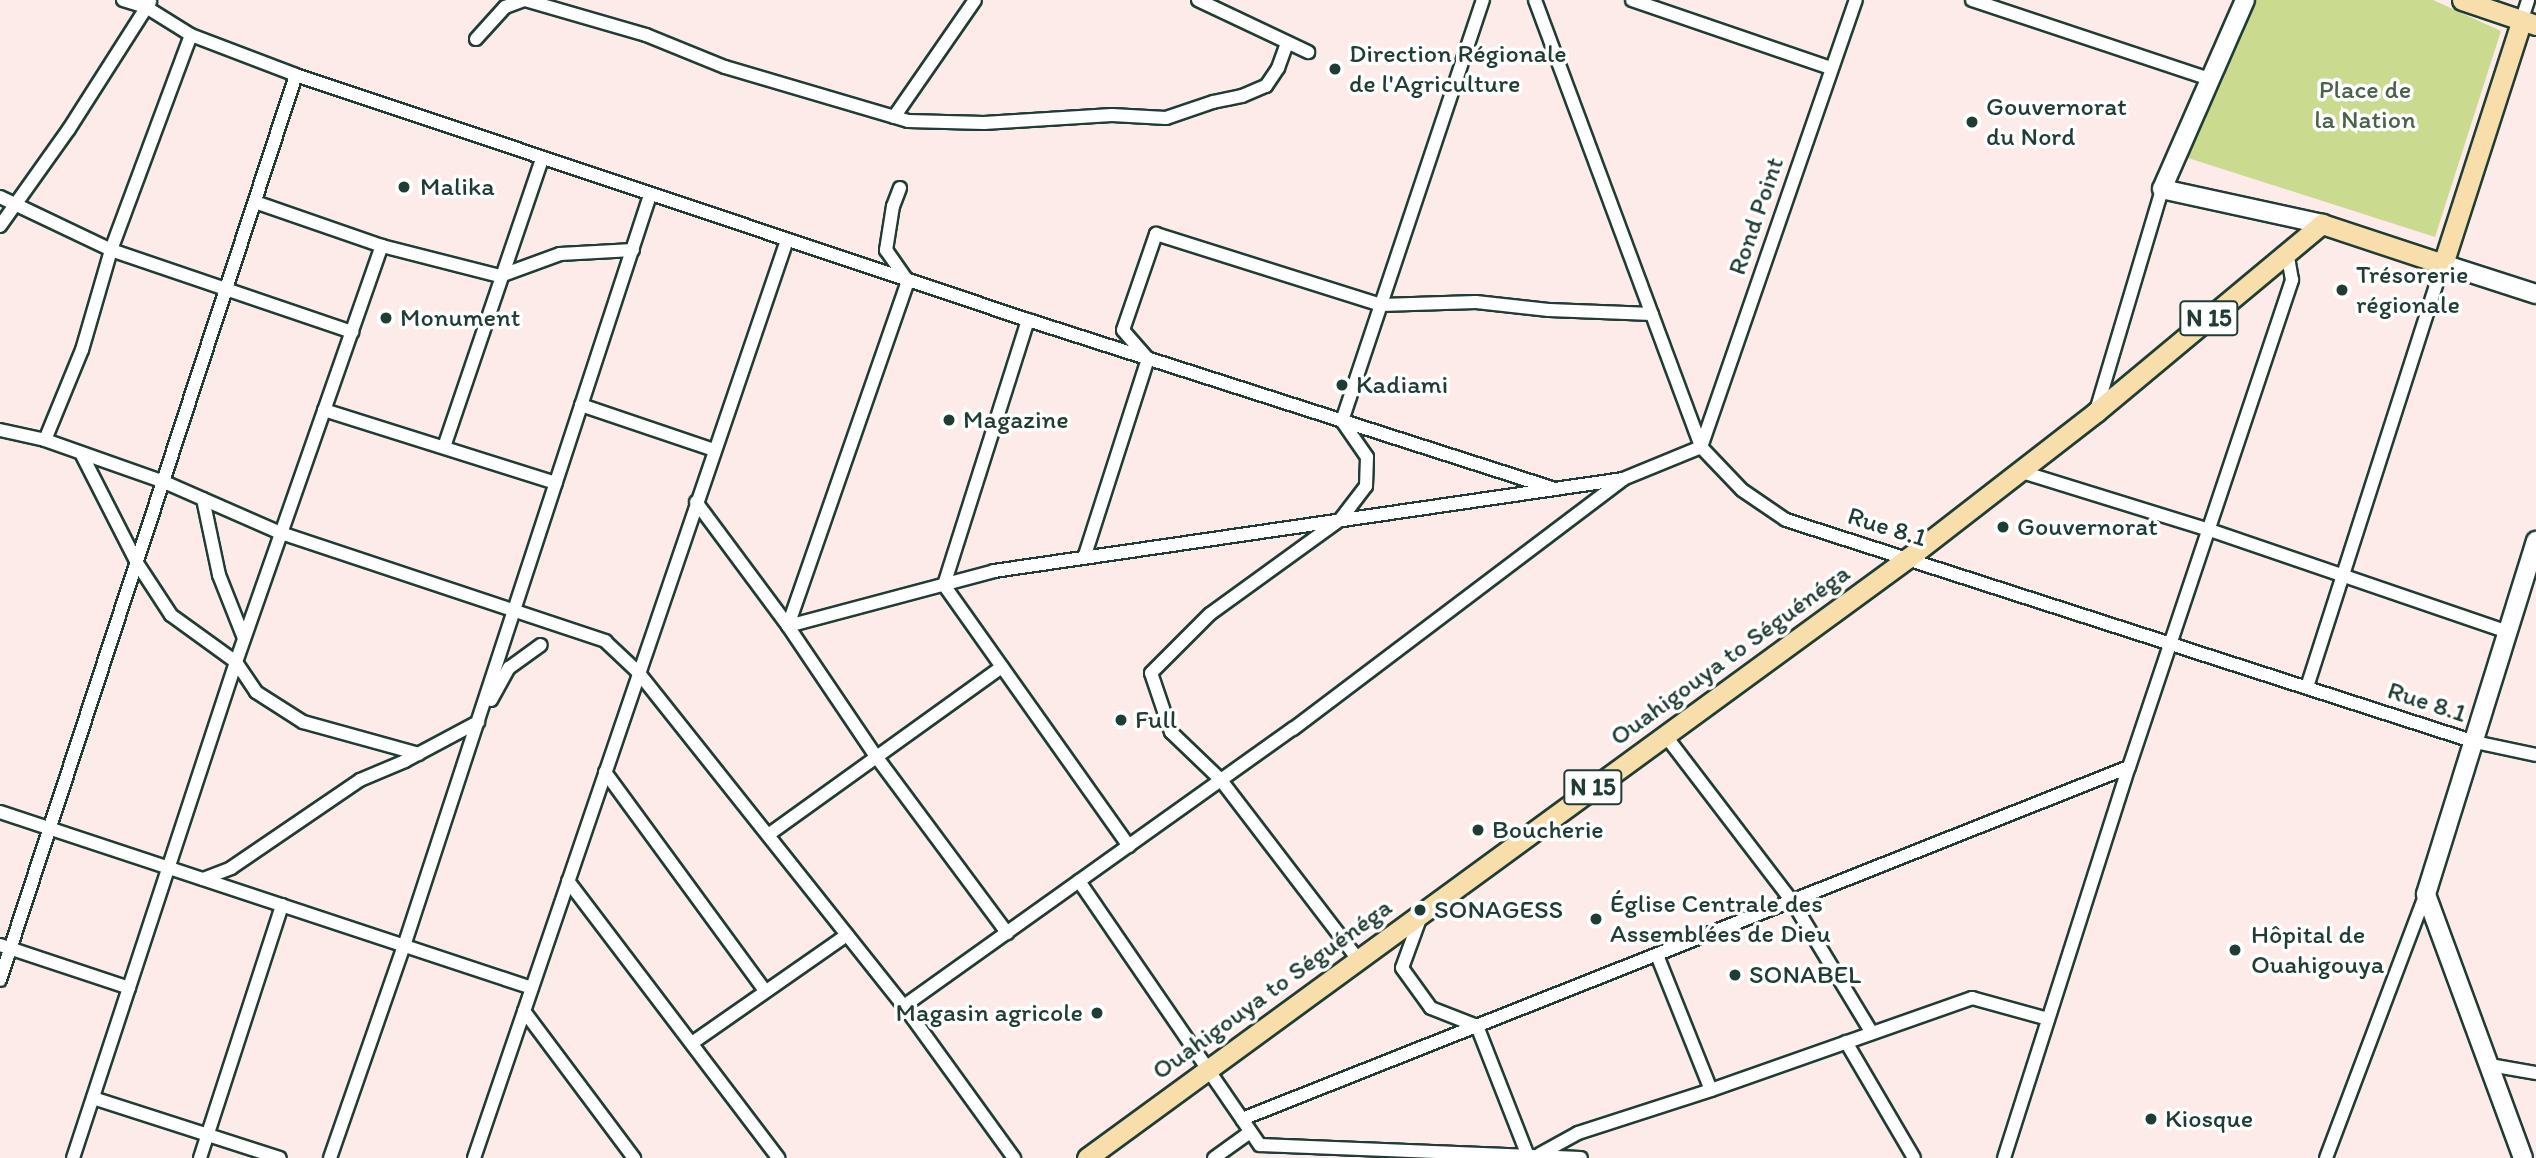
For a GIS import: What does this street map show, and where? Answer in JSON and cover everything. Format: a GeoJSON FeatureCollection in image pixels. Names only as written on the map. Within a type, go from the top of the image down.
{"type":"FeatureCollection","features":[{"type":"Feature","properties":{"kind":"main road"},"geometry":{"type":"LineString","coordinates":[[2245,0],[2162,189],[2322,224],[2536,295]]}},
{"type":"Feature","properties":{"kind":"main road"},"geometry":{"type":"LineString","coordinates":[[2443,264],[2529,23],[2462,0]]}},
{"type":"Feature","properties":{"kind":"main road","name":"Ouahigouya to Séguénéga"},"geometry":{"type":"LineString","coordinates":[[1087,1158],[1357,958],[1908,558],[2096,412],[2322,224]]}},
{"type":"Feature","properties":{"kind":"main road"},"geometry":{"type":"LineString","coordinates":[[2523,1158],[2426,894],[2536,541]]}},
{"type":"Feature","properties":{"kind":"street"},"geometry":{"type":"LineString","coordinates":[[123,0],[149,3],[191,35],[296,75],[542,159],[908,281],[1556,489]]}},
{"type":"Feature","properties":{"kind":"street"},"geometry":{"type":"LineString","coordinates":[[476,39],[505,7],[525,0],[646,35],[725,66],[908,121],[984,123],[1112,116],[1166,118],[1213,102],[1242,96],[1266,86],[1278,68],[1287,43]]}},
{"type":"Feature","properties":{"kind":"street"},"geometry":{"type":"LineString","coordinates":[[894,117],[975,0]]}},
{"type":"Feature","properties":{"kind":"street"},"geometry":{"type":"LineString","coordinates":[[1198,0],[1308,52]]}},
{"type":"Feature","properties":{"kind":"street"},"geometry":{"type":"LineString","coordinates":[[1342,421],[1483,0]]}},
{"type":"Feature","properties":{"kind":"street","name":"Rue 8.1"},"geometry":{"type":"LineString","coordinates":[[1535,0],[1701,447],[1742,491],[1786,520],[2475,742],[2536,755]]}},
{"type":"Feature","properties":{"kind":"street"},"geometry":{"type":"LineString","coordinates":[[1632,0],[1831,68]]}},
{"type":"Feature","properties":{"kind":"street","name":"Rond Point"},"geometry":{"type":"LineString","coordinates":[[1701,447],[1856,0]]}},
{"type":"Feature","properties":{"kind":"street"},"geometry":{"type":"LineString","coordinates":[[1972,0],[2210,79]]}},
{"type":"Feature","properties":{"kind":"street"},"geometry":{"type":"LineString","coordinates":[[2528,0],[2529,23]]}},
{"type":"Feature","properties":{"kind":"street"},"geometry":{"type":"LineString","coordinates":[[0,226],[69,129],[149,3]]}},
{"type":"Feature","properties":{"kind":"street"},"geometry":{"type":"LineString","coordinates":[[45,440],[82,350],[111,250],[191,35]]}},
{"type":"Feature","properties":{"kind":"street"},"geometry":{"type":"LineString","coordinates":[[0,980],[5,947],[51,829],[296,75]]}},
{"type":"Feature","properties":{"kind":"street"},"geometry":{"type":"LineString","coordinates":[[444,447],[542,159]]}},
{"type":"Feature","properties":{"kind":"street"},"geometry":{"type":"LineString","coordinates":[[900,188],[892,206],[886,250],[908,281]]}},
{"type":"Feature","properties":{"kind":"street"},"geometry":{"type":"LineString","coordinates":[[2096,412],[2162,189]]}},
{"type":"Feature","properties":{"kind":"street"},"geometry":{"type":"LineString","coordinates":[[330,1158],[404,946],[650,195]]}},
{"type":"Feature","properties":{"kind":"street"},"geometry":{"type":"LineString","coordinates":[[0,197],[111,250],[352,332]]}},
{"type":"Feature","properties":{"kind":"street"},"geometry":{"type":"LineString","coordinates":[[256,202],[382,246],[500,276],[560,254],[633,250]]}},
{"type":"Feature","properties":{"kind":"street"},"geometry":{"type":"LineString","coordinates":[[1148,359],[1123,330],[1156,234],[1381,305],[1476,302],[1549,310],[1652,314]]}},
{"type":"Feature","properties":{"kind":"street"},"geometry":{"type":"LineString","coordinates":[[474,1158],[786,240]]}},
{"type":"Feature","properties":{"kind":"street"},"geometry":{"type":"LineString","coordinates":[[73,1158],[244,638],[382,246]]}},
{"type":"Feature","properties":{"kind":"street"},"geometry":{"type":"LineString","coordinates":[[2004,1158],[2129,767],[2291,280],[2287,253]]}},
{"type":"Feature","properties":{"kind":"street"},"geometry":{"type":"LineString","coordinates":[[2307,687],[2443,264]]}},
{"type":"Feature","properties":{"kind":"street"},"geometry":{"type":"LineString","coordinates":[[788,626],[908,281]]}},
{"type":"Feature","properties":{"kind":"street"},"geometry":{"type":"LineString","coordinates":[[944,585],[1028,320]]}},
{"type":"Feature","properties":{"kind":"street"},"geometry":{"type":"LineString","coordinates":[[1084,558],[1148,359]]}},
{"type":"Feature","properties":{"kind":"street"},"geometry":{"type":"LineString","coordinates":[[581,405],[714,450]]}},
{"type":"Feature","properties":{"kind":"street"},"geometry":{"type":"LineString","coordinates":[[324,410],[556,483]]}},
{"type":"Feature","properties":{"kind":"street"},"geometry":{"type":"LineString","coordinates":[[1342,421],[1367,457],[1366,486],[1340,520],[1210,614],[1151,673],[1171,732],[1221,780],[1357,958]]}},
{"type":"Feature","properties":{"kind":"street"},"geometry":{"type":"LineString","coordinates":[[0,430],[45,440],[163,482],[281,533],[606,641],[638,672],[904,1006],[1014,1158]]}},
{"type":"Feature","properties":{"kind":"street"},"geometry":{"type":"LineString","coordinates":[[788,626],[994,571],[1623,479],[1701,447]]}},
{"type":"Feature","properties":{"kind":"street"},"geometry":{"type":"LineString","coordinates":[[81,453],[137,563],[171,615],[236,662],[256,692],[303,722],[419,754]]}},
{"type":"Feature","properties":{"kind":"street"},"geometry":{"type":"LineString","coordinates":[[2019,471],[2210,530],[2508,632]]}},
{"type":"Feature","properties":{"kind":"street"},"geometry":{"type":"LineString","coordinates":[[904,1006],[1221,780],[1623,479]]}},
{"type":"Feature","properties":{"kind":"street"},"geometry":{"type":"LineString","coordinates":[[203,499],[219,575],[244,638]]}},
{"type":"Feature","properties":{"kind":"street"},"geometry":{"type":"LineString","coordinates":[[696,502],[788,626],[875,755],[1007,933]]}},
{"type":"Feature","properties":{"kind":"street"},"geometry":{"type":"LineString","coordinates":[[944,585],[1129,846]]}},
{"type":"Feature","properties":{"kind":"street"},"geometry":{"type":"LineString","coordinates":[[203,879],[231,868],[360,780],[419,754],[477,723],[509,668],[541,645]]}},
{"type":"Feature","properties":{"kind":"street"},"geometry":{"type":"LineString","coordinates":[[768,835],[875,755],[1002,667]]}},
{"type":"Feature","properties":{"kind":"street"},"geometry":{"type":"LineString","coordinates":[[1665,735],[1792,901],[1872,1032]]}},
{"type":"Feature","properties":{"kind":"street"},"geometry":{"type":"LineString","coordinates":[[1242,1119],[2129,767]]}},
{"type":"Feature","properties":{"kind":"street"},"geometry":{"type":"LineString","coordinates":[[605,772],[765,991]]}},
{"type":"Feature","properties":{"kind":"street"},"geometry":{"type":"LineString","coordinates":[[0,812],[532,988]]}},
{"type":"Feature","properties":{"kind":"street"},"geometry":{"type":"LineString","coordinates":[[568,881],[692,1043],[770,1155]]}},
{"type":"Feature","properties":{"kind":"street"},"geometry":{"type":"LineString","coordinates":[[1079,881],[1262,1152],[1581,1158]]}},
{"type":"Feature","properties":{"kind":"street"},"geometry":{"type":"LineString","coordinates":[[2326,1158],[2426,894]]}},
{"type":"Feature","properties":{"kind":"street"},"geometry":{"type":"LineString","coordinates":[[200,1158],[282,905]]}},
{"type":"Feature","properties":{"kind":"street"},"geometry":{"type":"LineString","coordinates":[[1422,912],[1402,968],[1431,1008],[1477,1026],[1533,1155]]}},
{"type":"Feature","properties":{"kind":"street"},"geometry":{"type":"LineString","coordinates":[[692,1043],[847,935]]}},
{"type":"Feature","properties":{"kind":"street"},"geometry":{"type":"LineString","coordinates":[[5,947],[129,988]]}},
{"type":"Feature","properties":{"kind":"street"},"geometry":{"type":"LineString","coordinates":[[1657,955],[1711,1090]]}},
{"type":"Feature","properties":{"kind":"street"},"geometry":{"type":"LineString","coordinates":[[1533,1155],[1578,1133],[1711,1090],[1972,998],[2048,1019]]}},
{"type":"Feature","properties":{"kind":"street"},"geometry":{"type":"LineString","coordinates":[[524,1011],[634,1158]]}},
{"type":"Feature","properties":{"kind":"street"},"geometry":{"type":"LineString","coordinates":[[1846,1042],[1914,1158]]}},
{"type":"Feature","properties":{"kind":"street"},"geometry":{"type":"LineString","coordinates":[[2490,1065],[2536,1073]]}},
{"type":"Feature","properties":{"kind":"street"},"geometry":{"type":"LineString","coordinates":[[93,1098],[279,1158]]}},
{"type":"Feature","properties":{"kind":"street"},"geometry":{"type":"LineString","coordinates":[[1214,1158],[1250,1132]]}},
{"type":"Feature","properties":{"kind":"green space","name":"Place de la Nation"},"geometry":{"type":"Polygon","coordinates":[[[2255,0],[2433,0],[2501,31],[2435,237],[2188,158],[2255,0]]]}},
{"type":"Feature","properties":{"kind":"place","name":"Direction Régionale de l'Agriculture"},"geometry":{"type":"Point","coordinates":[1335,69]}},
{"type":"Feature","properties":{"kind":"place","name":"Gouvernorat du Nord"},"geometry":{"type":"Point","coordinates":[1972,122]}},
{"type":"Feature","properties":{"kind":"place","name":"Malika"},"geometry":{"type":"Point","coordinates":[404,187]}},
{"type":"Feature","properties":{"kind":"place","name":"Trésorerie régionale"},"geometry":{"type":"Point","coordinates":[2342,290]}},
{"type":"Feature","properties":{"kind":"place","name":"Monument"},"geometry":{"type":"Point","coordinates":[386,318]}},
{"type":"Feature","properties":{"kind":"place","name":"Kadiami"},"geometry":{"type":"Point","coordinates":[1342,385]}},
{"type":"Feature","properties":{"kind":"place","name":"Magazine"},"geometry":{"type":"Point","coordinates":[949,420]}},
{"type":"Feature","properties":{"kind":"place","name":"Gouvernorat"},"geometry":{"type":"Point","coordinates":[2003,527]}},
{"type":"Feature","properties":{"kind":"place","name":"Full"},"geometry":{"type":"Point","coordinates":[1121,720]}},
{"type":"Feature","properties":{"kind":"place","name":"Boucherie"},"geometry":{"type":"Point","coordinates":[1478,830]}},
{"type":"Feature","properties":{"kind":"place","name":"SONAGESS"},"geometry":{"type":"Point","coordinates":[1420,910]}},
{"type":"Feature","properties":{"kind":"place","name":"Église Centrale des Assemblées de Dieu"},"geometry":{"type":"Point","coordinates":[1596,919]}},
{"type":"Feature","properties":{"kind":"place","name":"Hôpital de Ouahigouya"},"geometry":{"type":"Point","coordinates":[2235,950]}},
{"type":"Feature","properties":{"kind":"place","name":"SONABEL"},"geometry":{"type":"Point","coordinates":[1735,975]}},
{"type":"Feature","properties":{"kind":"place","name":"Magasin agricole"},"geometry":{"type":"Point","coordinates":[1097,1013]}},
{"type":"Feature","properties":{"kind":"place","name":"Kiosque"},"geometry":{"type":"Point","coordinates":[2151,1119]}}]}
